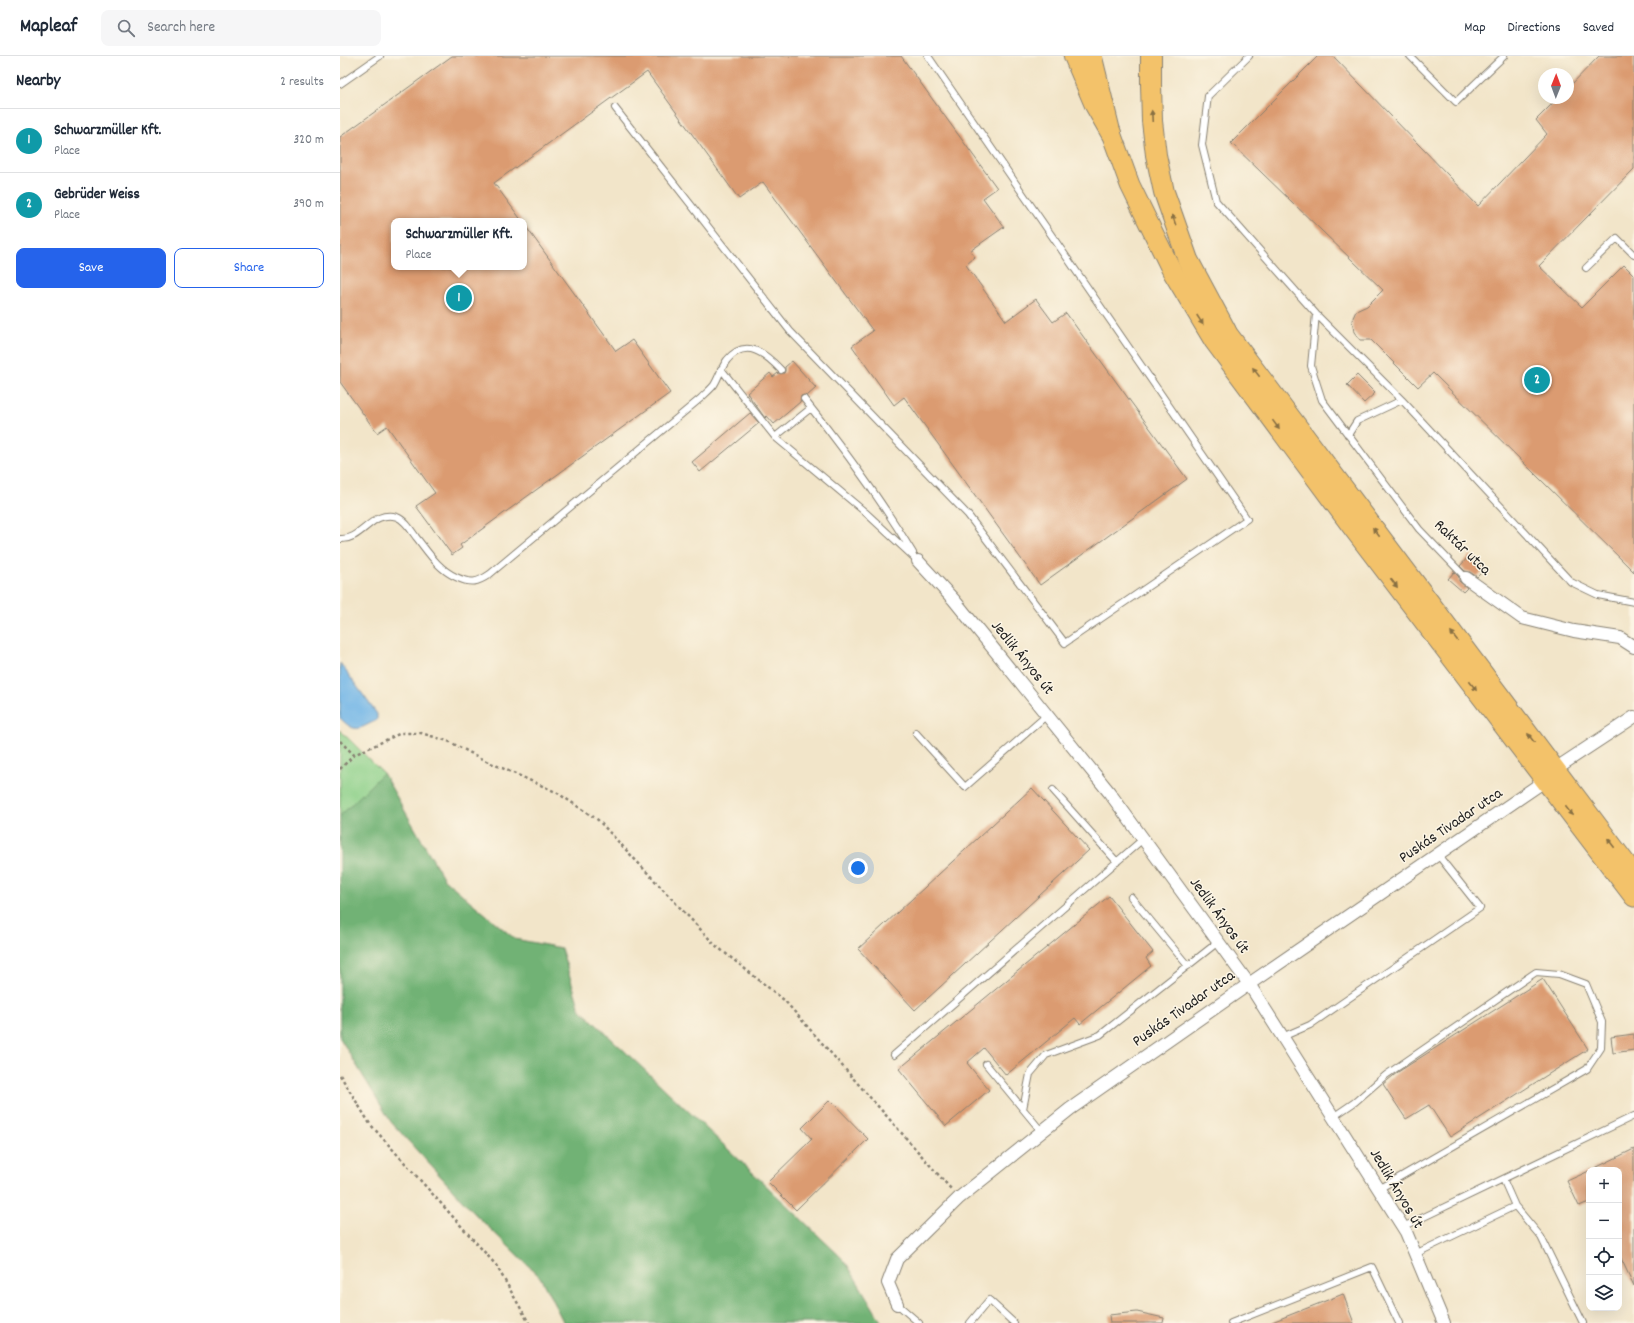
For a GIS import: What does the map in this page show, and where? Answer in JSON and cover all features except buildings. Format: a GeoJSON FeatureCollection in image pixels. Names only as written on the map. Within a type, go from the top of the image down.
{"type":"FeatureCollection","features":[{"type":"Feature","properties":{"kind":"highway"},"geometry":{"type":"LineString","coordinates":[[1074,56],[1095,105],[1111,133]]}},
{"type":"Feature","properties":{"kind":"highway"},"geometry":{"type":"LineString","coordinates":[[1152,56],[1150,84],[1152,121],[1156,154],[1164,192],[1188,260],[1226,331]]}},
{"type":"Feature","properties":{"kind":"main road"},"geometry":{"type":"LineString","coordinates":[[1092,56],[1111,133],[1130,185],[1150,229],[1193,308],[1214,341],[1355,531],[1550,775],[1634,874]]}},
{"type":"Feature","properties":{"kind":"main road"},"geometry":{"type":"LineString","coordinates":[[1103,56],[1123,134],[1141,185],[1183,271],[1550,775],[1634,897]]}},
{"type":"Feature","properties":{"kind":"street","name":"Jedlik Ányos út"},"geometry":{"type":"LineString","coordinates":[[918,561],[954,600],[1109,792],[1249,984],[1402,1227],[1444,1323]]}},
{"type":"Feature","properties":{"kind":"street","name":"Raktár utca"},"geometry":{"type":"LineString","coordinates":[[1466,578],[1522,618],[1574,631],[1620,638],[1634,647]]}},
{"type":"Feature","properties":{"kind":"street","name":"Puskás Tivadar utca"},"geometry":{"type":"LineString","coordinates":[[897,1304],[888,1284],[897,1259],[959,1198],[1070,1109],[1438,855],[1634,717]]}},
{"type":"Feature","properties":{"kind":"lane"},"geometry":{"type":"LineString","coordinates":[[340,84],[380,56]]}},
{"type":"Feature","properties":{"kind":"lane"},"geometry":{"type":"LineString","coordinates":[[615,108],[790,331],[968,515],[1065,643],[1247,519],[928,56]]}},
{"type":"Feature","properties":{"kind":"lane"},"geometry":{"type":"LineString","coordinates":[[1249,56],[1208,96],[1202,145],[1216,201],[1316,314],[1402,400],[1571,582],[1598,595],[1634,602]]}},
{"type":"Feature","properties":{"kind":"lane"},"geometry":{"type":"LineString","coordinates":[[1410,56],[1456,102],[1504,56]]}},
{"type":"Feature","properties":{"kind":"lane"},"geometry":{"type":"LineString","coordinates":[[1586,268],[1616,238],[1634,255]]}},
{"type":"Feature","properties":{"kind":"lane","name":"Raktár utca"},"geometry":{"type":"LineString","coordinates":[[1316,314],[1311,366],[1322,400],[1419,529],[1466,578]]}},
{"type":"Feature","properties":{"kind":"lane"},"geometry":{"type":"LineString","coordinates":[[340,539],[352,538],[379,517],[389,516],[398,518],[408,525],[433,560],[447,573],[464,580],[479,582],[701,398],[714,384],[721,369],[735,353],[746,349],[757,350],[766,355],[781,370]]}},
{"type":"Feature","properties":{"kind":"lane"},"geometry":{"type":"LineString","coordinates":[[721,369],[775,437],[865,512],[918,561]]}},
{"type":"Feature","properties":{"kind":"lane"},"geometry":{"type":"LineString","coordinates":[[804,399],[866,480],[918,561]]}},
{"type":"Feature","properties":{"kind":"lane"},"geometry":{"type":"LineString","coordinates":[[1348,436],[1357,421],[1402,400]]}},
{"type":"Feature","properties":{"kind":"lane"},"geometry":{"type":"LineString","coordinates":[[775,437],[811,408]]}},
{"type":"Feature","properties":{"kind":"lane"},"geometry":{"type":"LineString","coordinates":[[916,733],[966,787],[1047,716]]}},
{"type":"Feature","properties":{"kind":"lane"},"geometry":{"type":"LineString","coordinates":[[1053,790],[1117,862]]}},
{"type":"Feature","properties":{"kind":"lane"},"geometry":{"type":"LineString","coordinates":[[894,1055],[1143,839]]}},
{"type":"Feature","properties":{"kind":"lane"},"geometry":{"type":"LineString","coordinates":[[1282,1037],[1310,1025],[1480,908],[1438,855]]}},
{"type":"Feature","properties":{"kind":"lane"},"geometry":{"type":"LineString","coordinates":[[1131,897],[1188,966]]}},
{"type":"Feature","properties":{"kind":"lane"},"geometry":{"type":"LineString","coordinates":[[1023,1109],[1030,1074],[1046,1055],[1100,1035],[1218,942]]}},
{"type":"Feature","properties":{"kind":"lane"},"geometry":{"type":"LineString","coordinates":[[1333,1117],[1355,1102],[1386,1075],[1536,972],[1559,974],[1586,984],[1602,1022],[1601,1048],[1587,1069],[1379,1189]]}},
{"type":"Feature","properties":{"kind":"lane"},"geometry":{"type":"LineString","coordinates":[[986,1064],[1042,1132]]}},
{"type":"Feature","properties":{"kind":"lane"},"geometry":{"type":"LineString","coordinates":[[1402,1227],[1634,1116]]}},
{"type":"Feature","properties":{"kind":"lane"},"geometry":{"type":"LineString","coordinates":[[1503,1179],[1515,1206],[1541,1237],[1582,1323]]}},
{"type":"Feature","properties":{"kind":"lane"},"geometry":{"type":"LineString","coordinates":[[1415,1254],[1515,1206]]}},
{"type":"Feature","properties":{"kind":"lane"},"geometry":{"type":"LineString","coordinates":[[1231,1323],[1372,1267],[1399,1323]]}},
{"type":"Feature","properties":{"kind":"lane"},"geometry":{"type":"LineString","coordinates":[[970,1323],[990,1300],[1014,1323]]}},
{"type":"Feature","properties":{"kind":"lane"},"geometry":{"type":"LineString","coordinates":[[897,1304],[919,1323]]}},
{"type":"Feature","properties":{"kind":"path"},"geometry":{"type":"LineString","coordinates":[[340,769],[354,755],[401,733],[422,733],[448,741],[484,760],[556,792],[598,820],[715,945],[784,1000],[959,1198]]}},
{"type":"Feature","properties":{"kind":"path"},"geometry":{"type":"LineString","coordinates":[[340,741],[354,755]]}},
{"type":"Feature","properties":{"kind":"path"},"geometry":{"type":"LineString","coordinates":[[340,1075],[370,1124],[496,1265],[528,1323]]}},
{"type":"Feature","properties":{"kind":"green space"},"geometry":{"type":"Polygon","coordinates":[[[340,730],[383,773],[340,816],[340,730]]]}},
{"type":"Feature","properties":{"kind":"green space"},"geometry":{"type":"Polygon","coordinates":[[[383,773],[444,879],[515,939],[561,948],[580,1009],[845,1261],[882,1323],[564,1323],[540,1277],[474,1213],[391,1122],[340,1038],[340,816],[383,773]]]}},
{"type":"Feature","properties":{"kind":"water"},"geometry":{"type":"Polygon","coordinates":[[[340,663],[377,714],[377,720],[361,728],[354,728],[340,718],[340,663]]]}},
{"type":"Feature","properties":{"kind":"place","name":"Schwarzmüller Kft."},"geometry":{"type":"Point","coordinates":[459,298]}},
{"type":"Feature","properties":{"kind":"place","name":"Gebrüder Weiss"},"geometry":{"type":"Point","coordinates":[1537,380]}}]}
